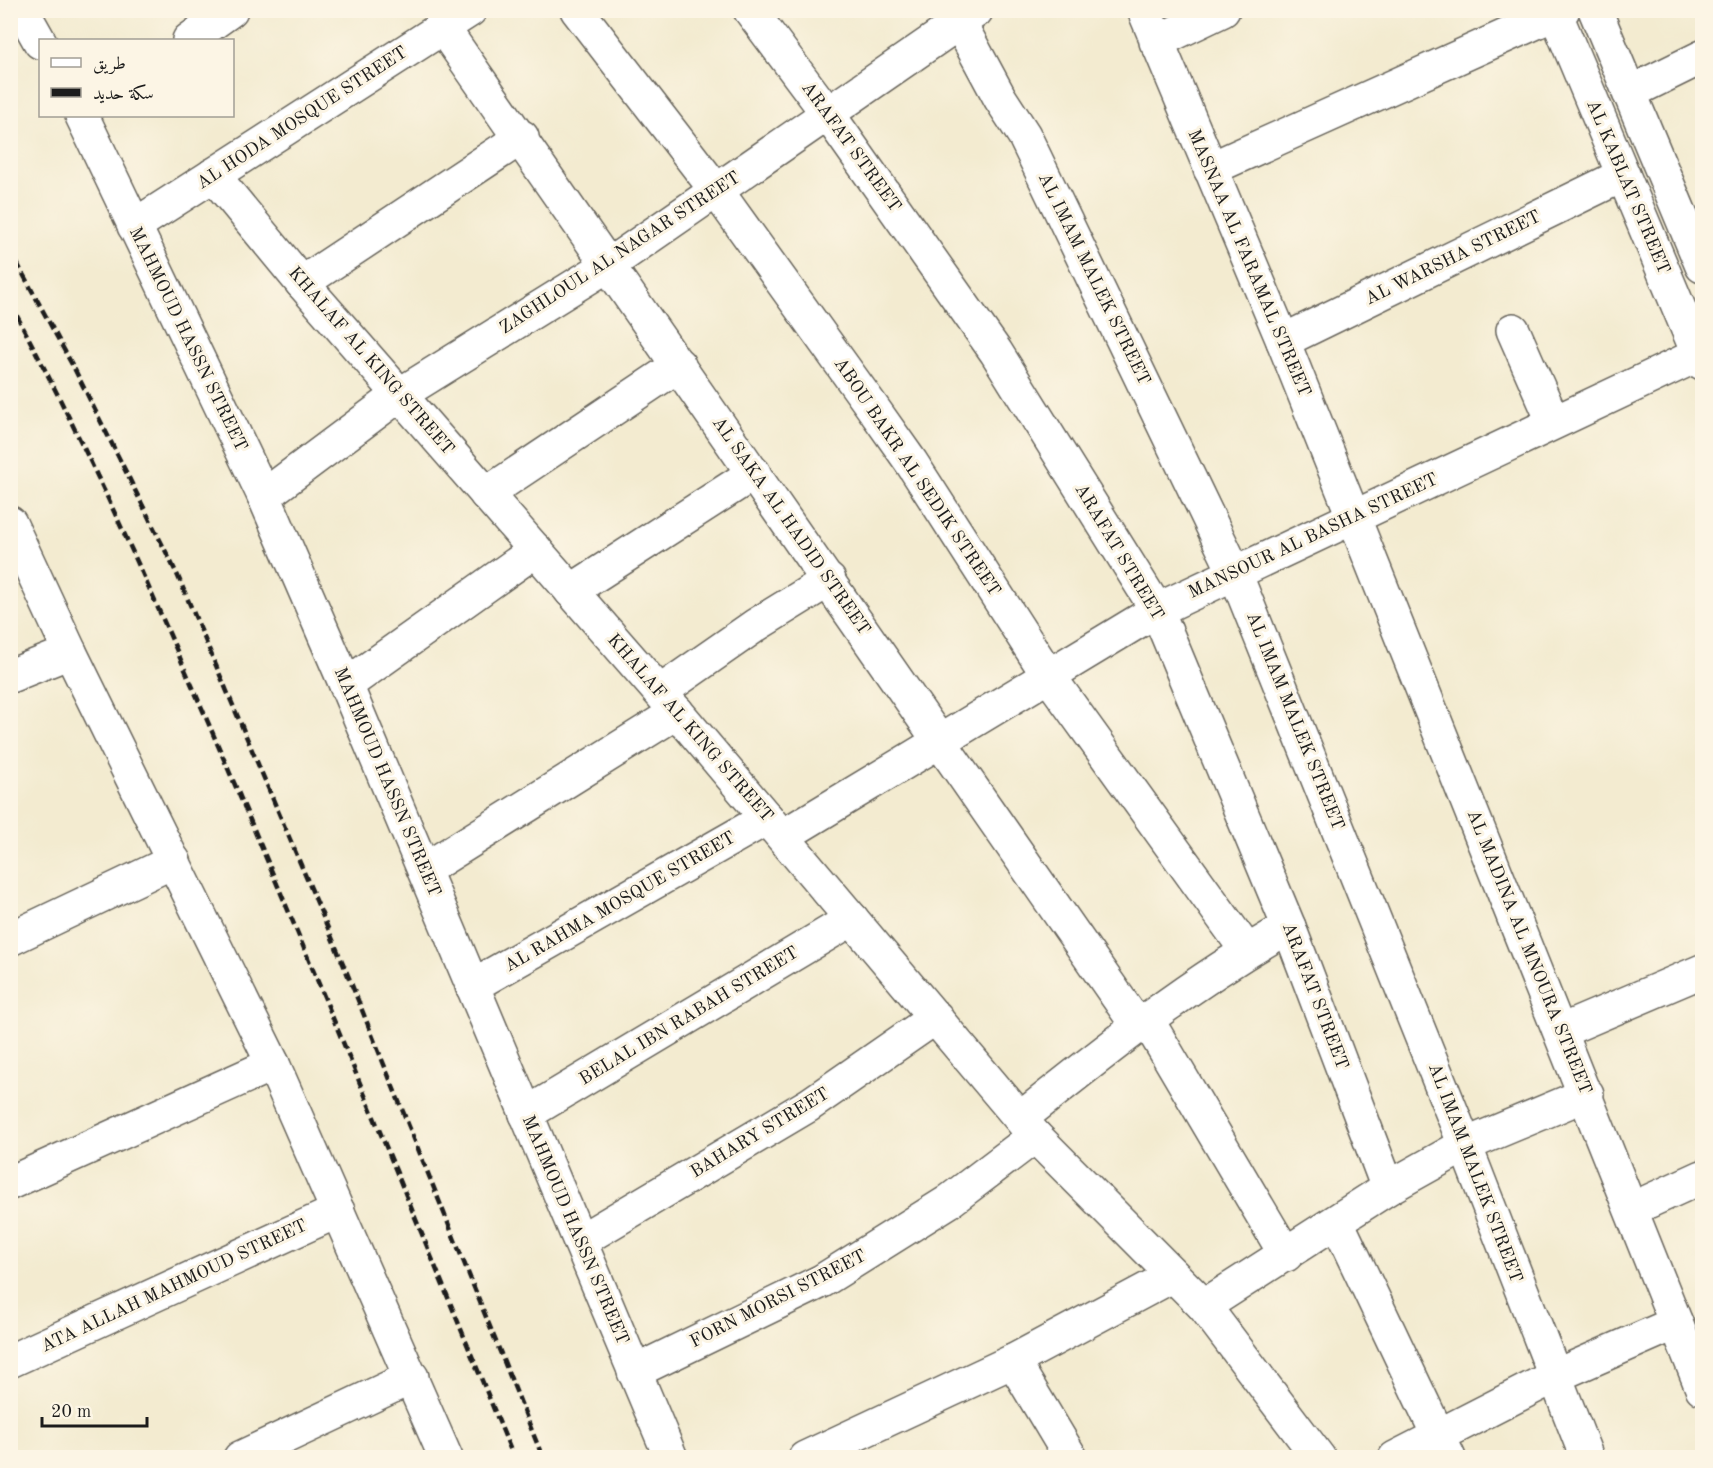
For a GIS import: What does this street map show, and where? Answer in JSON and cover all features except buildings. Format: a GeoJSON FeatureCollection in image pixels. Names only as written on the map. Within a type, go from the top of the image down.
{"type":"FeatureCollection","features":[{"type":"Feature","properties":{"kind":"street"},"geometry":{"type":"LineString","coordinates":[[22,10],[39,40]]}},
{"type":"Feature","properties":{"kind":"street"},"geometry":{"type":"LineString","coordinates":[[190,39],[231,10]]}},
{"type":"Feature","properties":{"kind":"street","name":"AL HODA MOSQUE STREET"},"geometry":{"type":"LineString","coordinates":[[134,226],[470,10]]}},
{"type":"Feature","properties":{"kind":"street","name":"ABOU BAKR AL SEDIK STREET"},"geometry":{"type":"LineString","coordinates":[[577,10],[716,190],[910,462],[1048,675],[1247,951]]}},
{"type":"Feature","properties":{"kind":"street","name":"ARAFAT STREET"},"geometry":{"type":"LineString","coordinates":[[750,10],[828,114],[996,352],[1157,610],[1289,927],[1388,1188]]}},
{"type":"Feature","properties":{"kind":"street","name":"MASNAA AL FARAMAL STREET"},"geometry":{"type":"LineString","coordinates":[[1144,10],[1283,341],[1353,516]]}},
{"type":"Feature","properties":{"kind":"street"},"geometry":{"type":"LineString","coordinates":[[1156,42],[1223,10]]}},
{"type":"Feature","properties":{"kind":"street"},"geometry":{"type":"LineString","coordinates":[[1595,10],[1702,266]]}},
{"type":"Feature","properties":{"kind":"street"},"geometry":{"type":"LineString","coordinates":[[1210,169],[1557,12]]}},
{"type":"Feature","properties":{"kind":"street","name":"AL KABLAT STREET"},"geometry":{"type":"LineString","coordinates":[[1557,12],[1623,175],[1701,357]]}},
{"type":"Feature","properties":{"kind":"street","name":"ZAGHLOUL AL NAGAR STREET"},"geometry":{"type":"LineString","coordinates":[[264,496],[399,395],[610,264],[828,114],[962,14]]}},
{"type":"Feature","properties":{"kind":"street","name":"AL IMAM MALEK STREET"},"geometry":{"type":"LineString","coordinates":[[962,14],[1000,98],[1024,135],[1235,573],[1465,1145],[1587,1458]]}},
{"type":"Feature","properties":{"kind":"street","name":"AL SAKA AL HADID STREET"},"geometry":{"type":"LineString","coordinates":[[443,28],[522,137],[940,740],[1142,1022],[1286,1255]]}},
{"type":"Feature","properties":{"kind":"street"},"geometry":{"type":"LineString","coordinates":[[1629,93],[1702,57]]}},
{"type":"Feature","properties":{"kind":"street","name":"MAHMOUD HASSN STREET"},"geometry":{"type":"LineString","coordinates":[[82,117],[264,496],[346,685],[671,1458]]}},
{"type":"Feature","properties":{"kind":"street"},"geometry":{"type":"LineString","coordinates":[[302,282],[522,137]]}},
{"type":"Feature","properties":{"kind":"street","name":"KHALAF AL KING STREET"},"geometry":{"type":"LineString","coordinates":[[213,175],[399,395],[669,702],[1028,1127],[1204,1306],[1319,1458]]}},
{"type":"Feature","properties":{"kind":"street","name":"AL WARSHA STREET"},"geometry":{"type":"LineString","coordinates":[[1283,341],[1623,175]]}},
{"type":"Feature","properties":{"kind":"street"},"geometry":{"type":"LineString","coordinates":[[1513,330],[1553,422]]}},
{"type":"Feature","properties":{"kind":"street","name":"MANSOUR AL BASHA STREET"},"geometry":{"type":"LineString","coordinates":[[775,827],[940,740],[1157,610],[1553,422],[1701,357]]}},
{"type":"Feature","properties":{"kind":"street"},"geometry":{"type":"LineString","coordinates":[[486,494],[679,365]]}},
{"type":"Feature","properties":{"kind":"street"},"geometry":{"type":"LineString","coordinates":[[571,591],[754,473]]}},
{"type":"Feature","properties":{"kind":"street","name":"AL MADINA AL MNOURA STREET"},"geometry":{"type":"LineString","coordinates":[[1353,516],[1587,1094],[1702,1388]]}},
{"type":"Feature","properties":{"kind":"street"},"geometry":{"type":"LineString","coordinates":[[10,523],[70,652],[273,1064],[446,1458]]}},
{"type":"Feature","properties":{"kind":"street"},"geometry":{"type":"LineString","coordinates":[[346,685],[536,550]]}},
{"type":"Feature","properties":{"kind":"street"},"geometry":{"type":"LineString","coordinates":[[424,870],[669,702],[756,625],[829,580]]}},
{"type":"Feature","properties":{"kind":"street"},"geometry":{"type":"LineString","coordinates":[[10,676],[70,652]]}},
{"type":"Feature","properties":{"kind":"street","name":"AL RAHMA MOSQUE STREET"},"geometry":{"type":"LineString","coordinates":[[472,986],[775,827]]}},
{"type":"Feature","properties":{"kind":"street"},"geometry":{"type":"LineString","coordinates":[[10,939],[174,861]]}},
{"type":"Feature","properties":{"kind":"street","name":"BELAL IBN RABAH STREET"},"geometry":{"type":"LineString","coordinates":[[526,1113],[852,919]]}},
{"type":"Feature","properties":{"kind":"street","name":"FORN MORSI STREET"},"geometry":{"type":"LineString","coordinates":[[634,1372],[822,1281],[948,1202],[1142,1022],[1247,951],[1289,927]]}},
{"type":"Feature","properties":{"kind":"street"},"geometry":{"type":"LineString","coordinates":[[1561,1030],[1702,970]]}},
{"type":"Feature","properties":{"kind":"street","name":"BAHARY STREET"},"geometry":{"type":"LineString","coordinates":[[580,1241],[809,1105],[936,1017]]}},
{"type":"Feature","properties":{"kind":"street"},"geometry":{"type":"LineString","coordinates":[[10,1183],[273,1064]]}},
{"type":"Feature","properties":{"kind":"street"},"geometry":{"type":"LineString","coordinates":[[1204,1306],[1388,1188],[1465,1145],[1587,1094]]}},
{"type":"Feature","properties":{"kind":"street"},"geometry":{"type":"LineString","coordinates":[[1632,1209],[1702,1177]]}},
{"type":"Feature","properties":{"kind":"street","name":"ATA ALLAH MAHMOUD STREET"},"geometry":{"type":"LineString","coordinates":[[10,1361],[338,1211]]}},
{"type":"Feature","properties":{"kind":"street"},"geometry":{"type":"LineString","coordinates":[[1337,1222],[1443,1446]]}},
{"type":"Feature","properties":{"kind":"street"},"geometry":{"type":"LineString","coordinates":[[805,1458],[1013,1361],[1172,1276]]}},
{"type":"Feature","properties":{"kind":"street"},"geometry":{"type":"LineString","coordinates":[[1395,1458],[1443,1446],[1555,1376],[1676,1323]]}},
{"type":"Feature","properties":{"kind":"street"},"geometry":{"type":"LineString","coordinates":[[1013,1361],[1071,1458]]}},
{"type":"Feature","properties":{"kind":"street"},"geometry":{"type":"LineString","coordinates":[[240,1458],[412,1377]]}},
{"type":"Feature","properties":{"kind":"railway"},"geometry":{"type":"LineString","coordinates":[[10,250],[75,370],[177,574],[347,973],[543,1458]]}},
{"type":"Feature","properties":{"kind":"railway"},"geometry":{"type":"LineString","coordinates":[[10,303],[106,494],[194,689],[317,979],[514,1458]]}}]}
